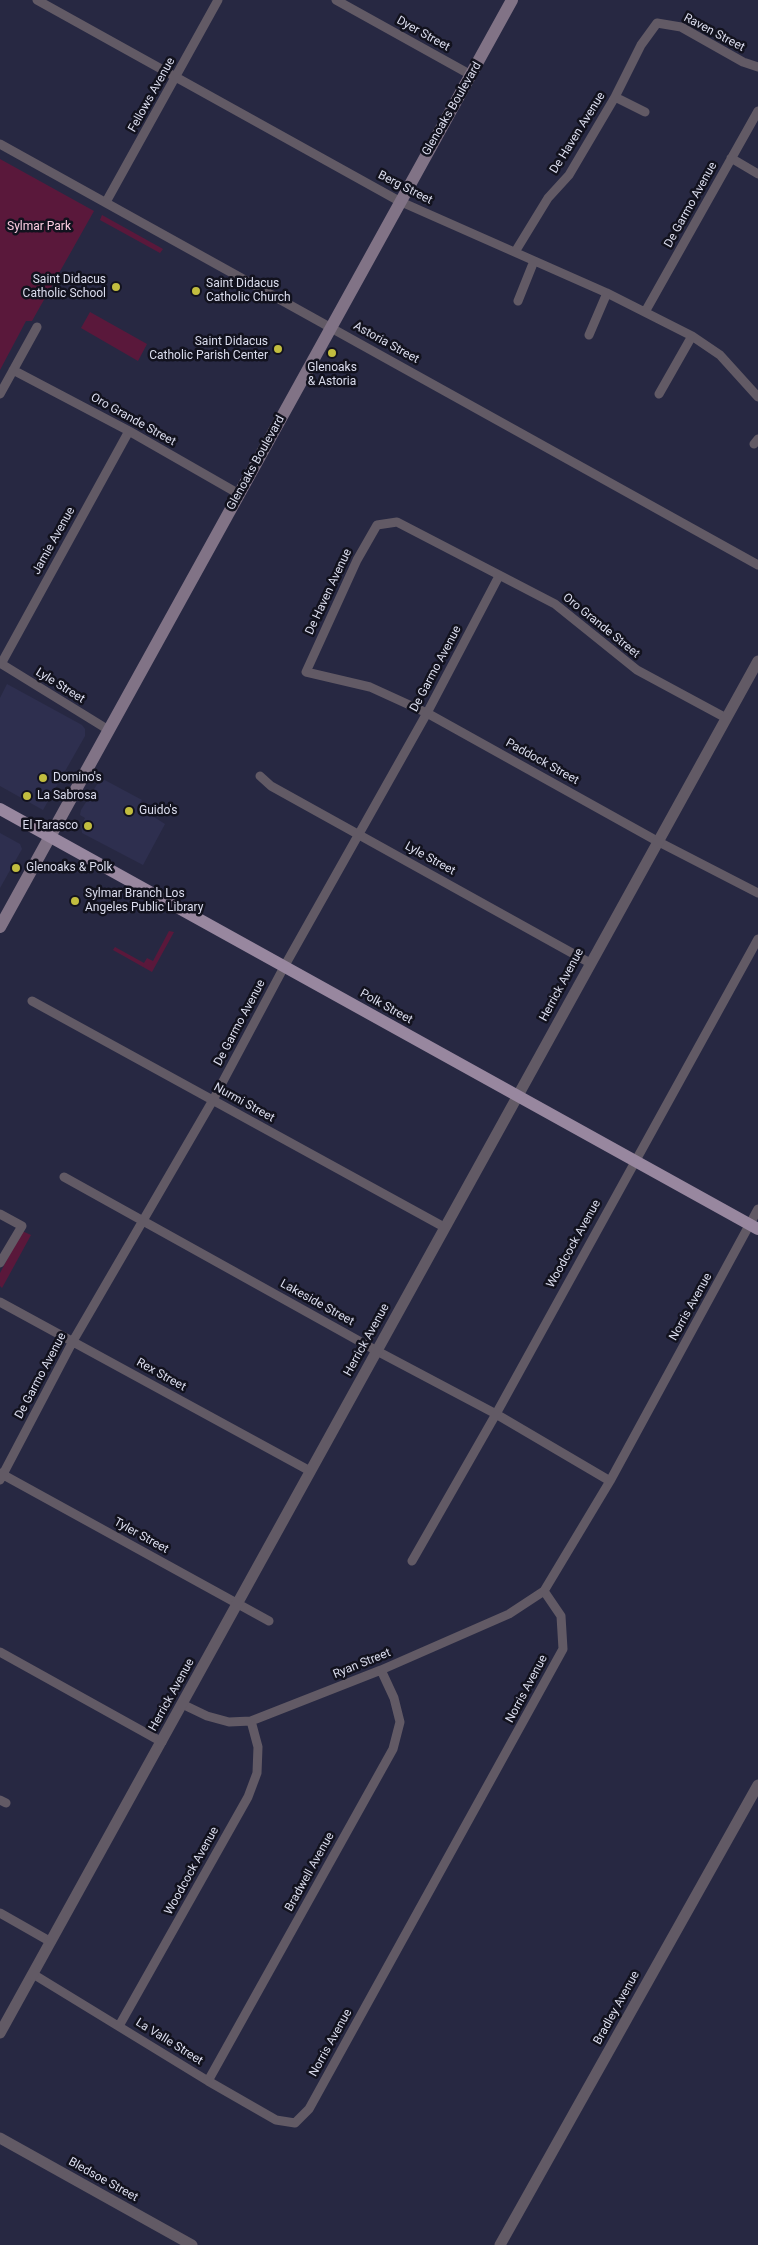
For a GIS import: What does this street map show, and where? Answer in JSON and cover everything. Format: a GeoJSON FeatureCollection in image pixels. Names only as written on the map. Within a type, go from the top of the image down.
{"type":"FeatureCollection","features":[{"type":"Feature","properties":{"kind":"main road","name":"Glenoaks Boulevard"},"geometry":{"type":"LineString","coordinates":[[0,927],[107,729],[512,0]]}},
{"type":"Feature","properties":{"kind":"main road","name":"Polk Street"},"geometry":{"type":"LineString","coordinates":[[0,809],[753,1227]]}},
{"type":"Feature","properties":{"kind":"street","name":"Berg Street"},"geometry":{"type":"LineString","coordinates":[[37,0],[177,76],[399,201],[607,293],[692,336],[720,355],[758,397]]}},
{"type":"Feature","properties":{"kind":"street","name":"Fellows Avenue"},"geometry":{"type":"LineString","coordinates":[[106,202],[218,0]]}},
{"type":"Feature","properties":{"kind":"street","name":"Dyer Street"},"geometry":{"type":"LineString","coordinates":[[336,0],[471,76]]}},
{"type":"Feature","properties":{"kind":"street","name":"Raven Street"},"geometry":{"type":"LineString","coordinates":[[657,23],[681,27],[743,62],[758,67]]}},
{"type":"Feature","properties":{"kind":"street","name":"De Haven Avenue"},"geometry":{"type":"LineString","coordinates":[[515,252],[548,198],[569,176],[616,97],[641,45],[657,23]]}},
{"type":"Feature","properties":{"kind":"street"},"geometry":{"type":"LineString","coordinates":[[616,97],[645,112]]}},
{"type":"Feature","properties":{"kind":"street","name":"De Garmo Avenue"},"geometry":{"type":"LineString","coordinates":[[645,312],[758,111]]}},
{"type":"Feature","properties":{"kind":"street","name":"Astoria Street"},"geometry":{"type":"LineString","coordinates":[[0,144],[758,565]]}},
{"type":"Feature","properties":{"kind":"street"},"geometry":{"type":"LineString","coordinates":[[731,158],[758,174]]}},
{"type":"Feature","properties":{"kind":"street"},"geometry":{"type":"LineString","coordinates":[[518,301],[534,261]]}},
{"type":"Feature","properties":{"kind":"street"},"geometry":{"type":"LineString","coordinates":[[589,335],[607,293]]}},
{"type":"Feature","properties":{"kind":"street"},"geometry":{"type":"LineString","coordinates":[[0,394],[37,327]]}},
{"type":"Feature","properties":{"kind":"street"},"geometry":{"type":"LineString","coordinates":[[659,394],[692,336]]}},
{"type":"Feature","properties":{"kind":"street","name":"Oro Grande Street"},"geometry":{"type":"LineString","coordinates":[[13,370],[129,431],[239,494]]}},
{"type":"Feature","properties":{"kind":"street","name":"Jamie Avenue"},"geometry":{"type":"LineString","coordinates":[[1,664],[129,431]]}},
{"type":"Feature","properties":{"kind":"street","name":"Oro Grande Street"},"geometry":{"type":"LineString","coordinates":[[377,525],[397,522],[555,604],[637,670],[726,718]]}},
{"type":"Feature","properties":{"kind":"street","name":"De Haven Avenue"},"geometry":{"type":"LineString","coordinates":[[306,672],[357,560],[377,525]]}},
{"type":"Feature","properties":{"kind":"street","name":"De Garmo Avenue"},"geometry":{"type":"LineString","coordinates":[[1,1476],[73,1341],[213,1100],[284,967],[427,713],[498,576]]}},
{"type":"Feature","properties":{"kind":"street","name":"Herrick Avenue"},"geometry":{"type":"LineString","coordinates":[[0,2033],[758,661]]}},
{"type":"Feature","properties":{"kind":"street","name":"Lyle Street"},"geometry":{"type":"LineString","coordinates":[[1,664],[107,729]]}},
{"type":"Feature","properties":{"kind":"street","name":"Paddock Street"},"geometry":{"type":"LineString","coordinates":[[306,672],[370,687],[427,713],[657,841],[758,893]]}},
{"type":"Feature","properties":{"kind":"street","name":"Lyle Street"},"geometry":{"type":"LineString","coordinates":[[260,776],[271,786],[590,962]]}},
{"type":"Feature","properties":{"kind":"street","name":"Woodcock Avenue"},"geometry":{"type":"LineString","coordinates":[[412,1561],[496,1414],[758,939]]}},
{"type":"Feature","properties":{"kind":"street","name":"Nurmi Street"},"geometry":{"type":"LineString","coordinates":[[32,1001],[444,1227]]}},
{"type":"Feature","properties":{"kind":"street","name":"Lakeside Street"},"geometry":{"type":"LineString","coordinates":[[64,1177],[376,1351],[496,1414],[610,1481]]}},
{"type":"Feature","properties":{"kind":"street","name":"Norris Avenue"},"geometry":{"type":"LineString","coordinates":[[295,2123],[309,2109],[563,1648],[561,1616],[544,1591],[610,1481],[719,1284],[753,1227],[758,1209]]}},
{"type":"Feature","properties":{"kind":"street"},"geometry":{"type":"LineString","coordinates":[[0,1214],[22,1226],[0,1262]]}},
{"type":"Feature","properties":{"kind":"street","name":"Rex Street"},"geometry":{"type":"LineString","coordinates":[[0,1302],[310,1471]]}},
{"type":"Feature","properties":{"kind":"street","name":"Tyler Street"},"geometry":{"type":"LineString","coordinates":[[1,1476],[269,1621]]}},
{"type":"Feature","properties":{"kind":"street","name":"Ryan Street"},"geometry":{"type":"LineString","coordinates":[[182,1704],[207,1716],[229,1722],[251,1721],[381,1670],[509,1614],[544,1591]]}},
{"type":"Feature","properties":{"kind":"street"},"geometry":{"type":"LineString","coordinates":[[0,1652],[162,1742]]}},
{"type":"Feature","properties":{"kind":"street","name":"Bradwell Avenue"},"geometry":{"type":"LineString","coordinates":[[208,2081],[392,1749],[400,1722],[394,1698],[381,1670]]}},
{"type":"Feature","properties":{"kind":"street","name":"Woodcock Avenue"},"geometry":{"type":"LineString","coordinates":[[119,2026],[248,1797],[257,1773],[258,1747],[251,1721]]}},
{"type":"Feature","properties":{"kind":"street","name":"Bradley Avenue"},"geometry":{"type":"LineString","coordinates":[[500,2245],[758,1784]]}},
{"type":"Feature","properties":{"kind":"street"},"geometry":{"type":"LineString","coordinates":[[0,1913],[51,1942]]}},
{"type":"Feature","properties":{"kind":"street","name":"La Valle Street"},"geometry":{"type":"LineString","coordinates":[[34,1974],[208,2081],[276,2120],[295,2123]]}},
{"type":"Feature","properties":{"kind":"street","name":"Bledsoe Street"},"geometry":{"type":"LineString","coordinates":[[0,2138],[192,2245]]}},
{"type":"Feature","properties":{"kind":"shaded area"},"geometry":{"type":"Polygon","coordinates":[[[7,684],[82,725],[85,729],[85,736],[43,810],[0,786],[0,698],[7,684]]]}},
{"type":"Feature","properties":{"kind":"shaded area"},"geometry":{"type":"Polygon","coordinates":[[[101,778],[142,800],[138,807],[165,824],[143,865],[82,833],[81,826],[85,818],[80,815],[81,810],[101,778]]]}},
{"type":"Feature","properties":{"kind":"shaded area"},"geometry":{"type":"Polygon","coordinates":[[[0,833],[20,844],[22,849],[0,888],[0,833]]]}},
{"type":"Feature","properties":{"kind":"green space","name":"Sylmar Park"},"geometry":{"type":"Polygon","coordinates":[[[0,159],[94,211],[32,321],[26,321],[0,370],[0,159]]]}},
{"type":"Feature","properties":{"kind":"green space"},"geometry":{"type":"Polygon","coordinates":[[[102,215],[163,249],[160,253],[100,220],[102,215]]]}},
{"type":"Feature","properties":{"kind":"green space"},"geometry":{"type":"Polygon","coordinates":[[[90,312],[147,344],[138,361],[81,328],[90,312]]]}},
{"type":"Feature","properties":{"kind":"green space"},"geometry":{"type":"Polygon","coordinates":[[[169,931],[174,932],[152,972],[113,950],[115,947],[144,963],[147,958],[153,961],[169,931]]]}},
{"type":"Feature","properties":{"kind":"green space"},"geometry":{"type":"Polygon","coordinates":[[[22,1231],[31,1235],[2,1288],[0,1286],[0,1273],[22,1231]]]}},
{"type":"Feature","properties":{"kind":"place","name":"Saint Didacus Catholic School"},"geometry":{"type":"Point","coordinates":[116,287]}},
{"type":"Feature","properties":{"kind":"place","name":"Saint Didacus Catholic Church"},"geometry":{"type":"Point","coordinates":[196,291]}},
{"type":"Feature","properties":{"kind":"place","name":"Saint Didacus Catholic Parish Center"},"geometry":{"type":"Point","coordinates":[278,349]}},
{"type":"Feature","properties":{"kind":"place","name":"Glenoaks & Astoria"},"geometry":{"type":"Point","coordinates":[332,353]}},
{"type":"Feature","properties":{"kind":"place","name":"Domino's"},"geometry":{"type":"Point","coordinates":[43,778]}},
{"type":"Feature","properties":{"kind":"place","name":"La Sabrosa"},"geometry":{"type":"Point","coordinates":[27,796]}},
{"type":"Feature","properties":{"kind":"place","name":"Guido's"},"geometry":{"type":"Point","coordinates":[129,811]}},
{"type":"Feature","properties":{"kind":"place","name":"El Tarasco"},"geometry":{"type":"Point","coordinates":[88,826]}},
{"type":"Feature","properties":{"kind":"place","name":"Glenoaks & Polk"},"geometry":{"type":"Point","coordinates":[16,868]}},
{"type":"Feature","properties":{"kind":"place","name":"Sylmar Branch Los Angeles Public Library"},"geometry":{"type":"Point","coordinates":[75,901]}}]}
